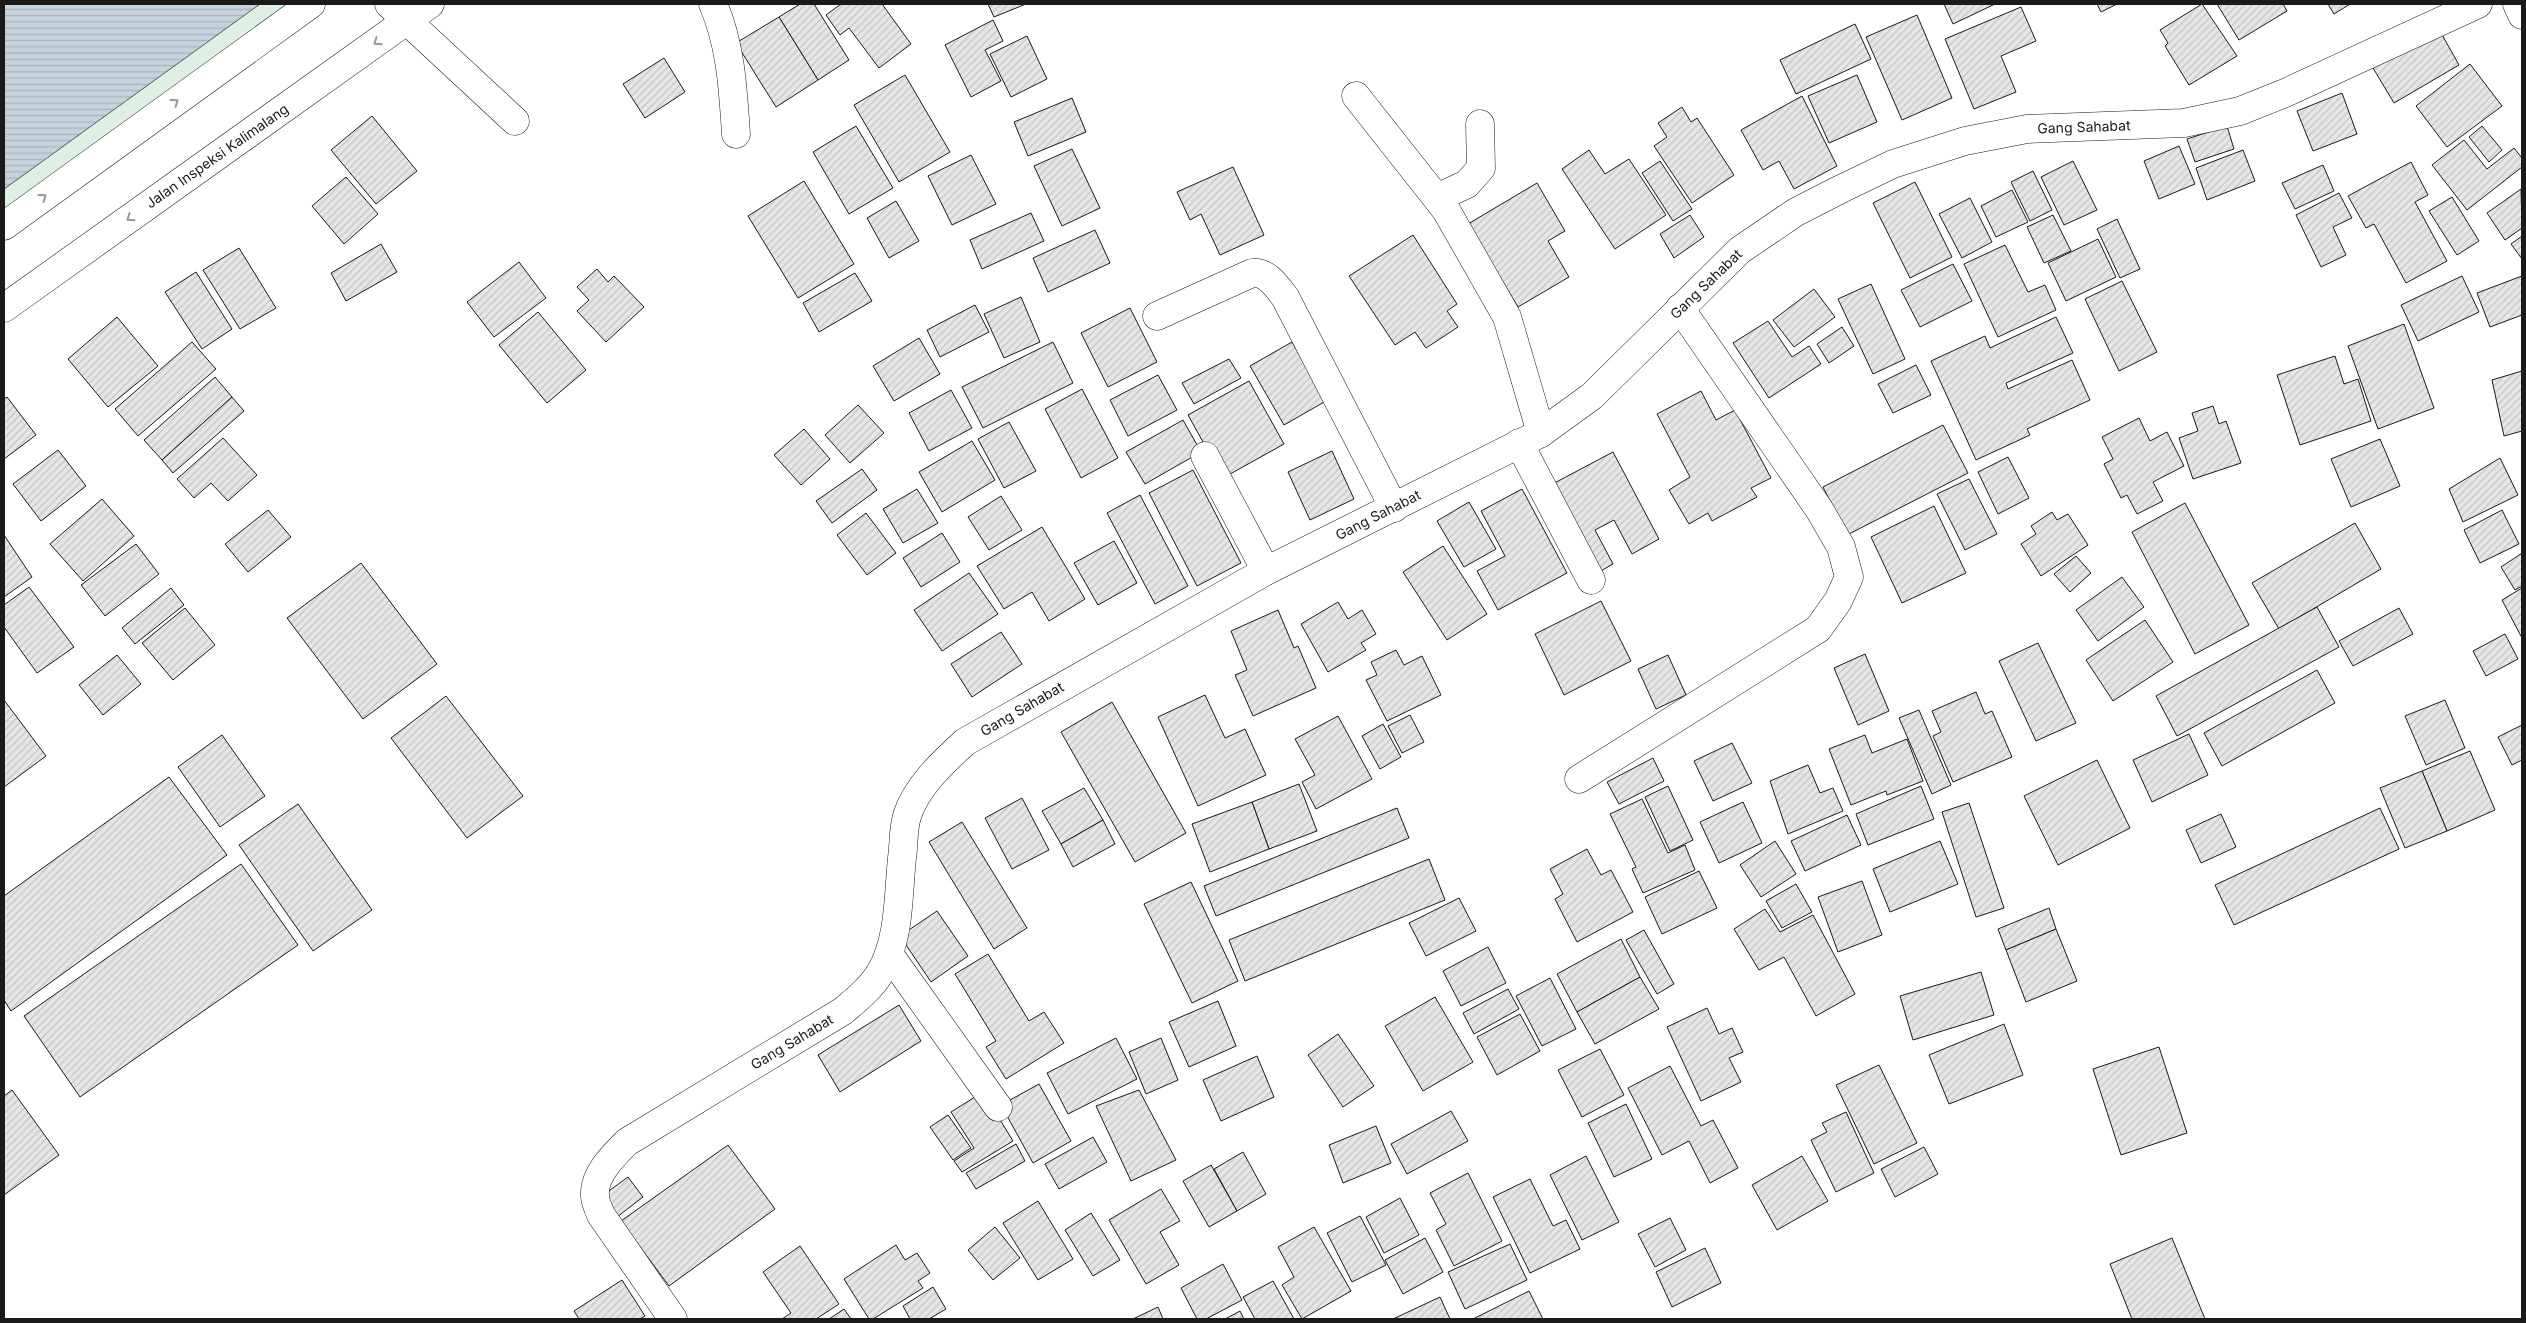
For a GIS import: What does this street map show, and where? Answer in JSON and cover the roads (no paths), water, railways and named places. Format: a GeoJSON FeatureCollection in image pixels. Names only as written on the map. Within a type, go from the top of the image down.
{"type":"FeatureCollection","features":[{"type":"Feature","properties":{"kind":"street"},"geometry":{"type":"LineString","coordinates":[[4,226],[311,4]]}},
{"type":"Feature","properties":{"kind":"street","name":"Jalan Inspeksi Kalimalang"},"geometry":{"type":"LineString","coordinates":[[4,308],[397,13],[430,4]]}},
{"type":"Feature","properties":{"kind":"street"},"geometry":{"type":"LineString","coordinates":[[713,4],[721,23],[730,65],[736,134]]}},
{"type":"Feature","properties":{"kind":"street","name":"Gang Sahabat"},"geometry":{"type":"LineString","coordinates":[[665,1316],[601,1216],[594,1196],[599,1179],[609,1160],[627,1142],[843,1011],[865,992],[880,973],[889,954],[894,935],[907,818],[915,799],[947,758],[965,742],[1266,571],[1530,438],[1592,396],[1680,308],[1748,244],[1796,212],[1893,164],[1965,141],[2027,129],[2184,123],[2240,111],[2285,93],[2478,4]]}},
{"type":"Feature","properties":{"kind":"street"},"geometry":{"type":"LineString","coordinates":[[2517,4],[2522,15]]}},
{"type":"Feature","properties":{"kind":"street"},"geometry":{"type":"LineString","coordinates":[[397,13],[515,121]]}},
{"type":"Feature","properties":{"kind":"street"},"geometry":{"type":"LineString","coordinates":[[1356,96],[1437,198],[1507,317],[1530,438],[1591,580]]}},
{"type":"Feature","properties":{"kind":"street"},"geometry":{"type":"LineString","coordinates":[[1437,198],[1467,184],[1481,168],[1480,124]]}},
{"type":"Feature","properties":{"kind":"street"},"geometry":{"type":"LineString","coordinates":[[1157,316],[1252,273],[1259,272],[1264,275],[1285,298],[1394,508]]}},
{"type":"Feature","properties":{"kind":"street"},"geometry":{"type":"LineString","coordinates":[[1579,779],[1818,628],[1838,602],[1849,577],[1841,547],[1819,509],[1680,308]]}},
{"type":"Feature","properties":{"kind":"street"},"geometry":{"type":"LineString","coordinates":[[1205,456],[1266,571]]}},
{"type":"Feature","properties":{"kind":"street"},"geometry":{"type":"LineString","coordinates":[[889,954],[998,1107]]}}]}
